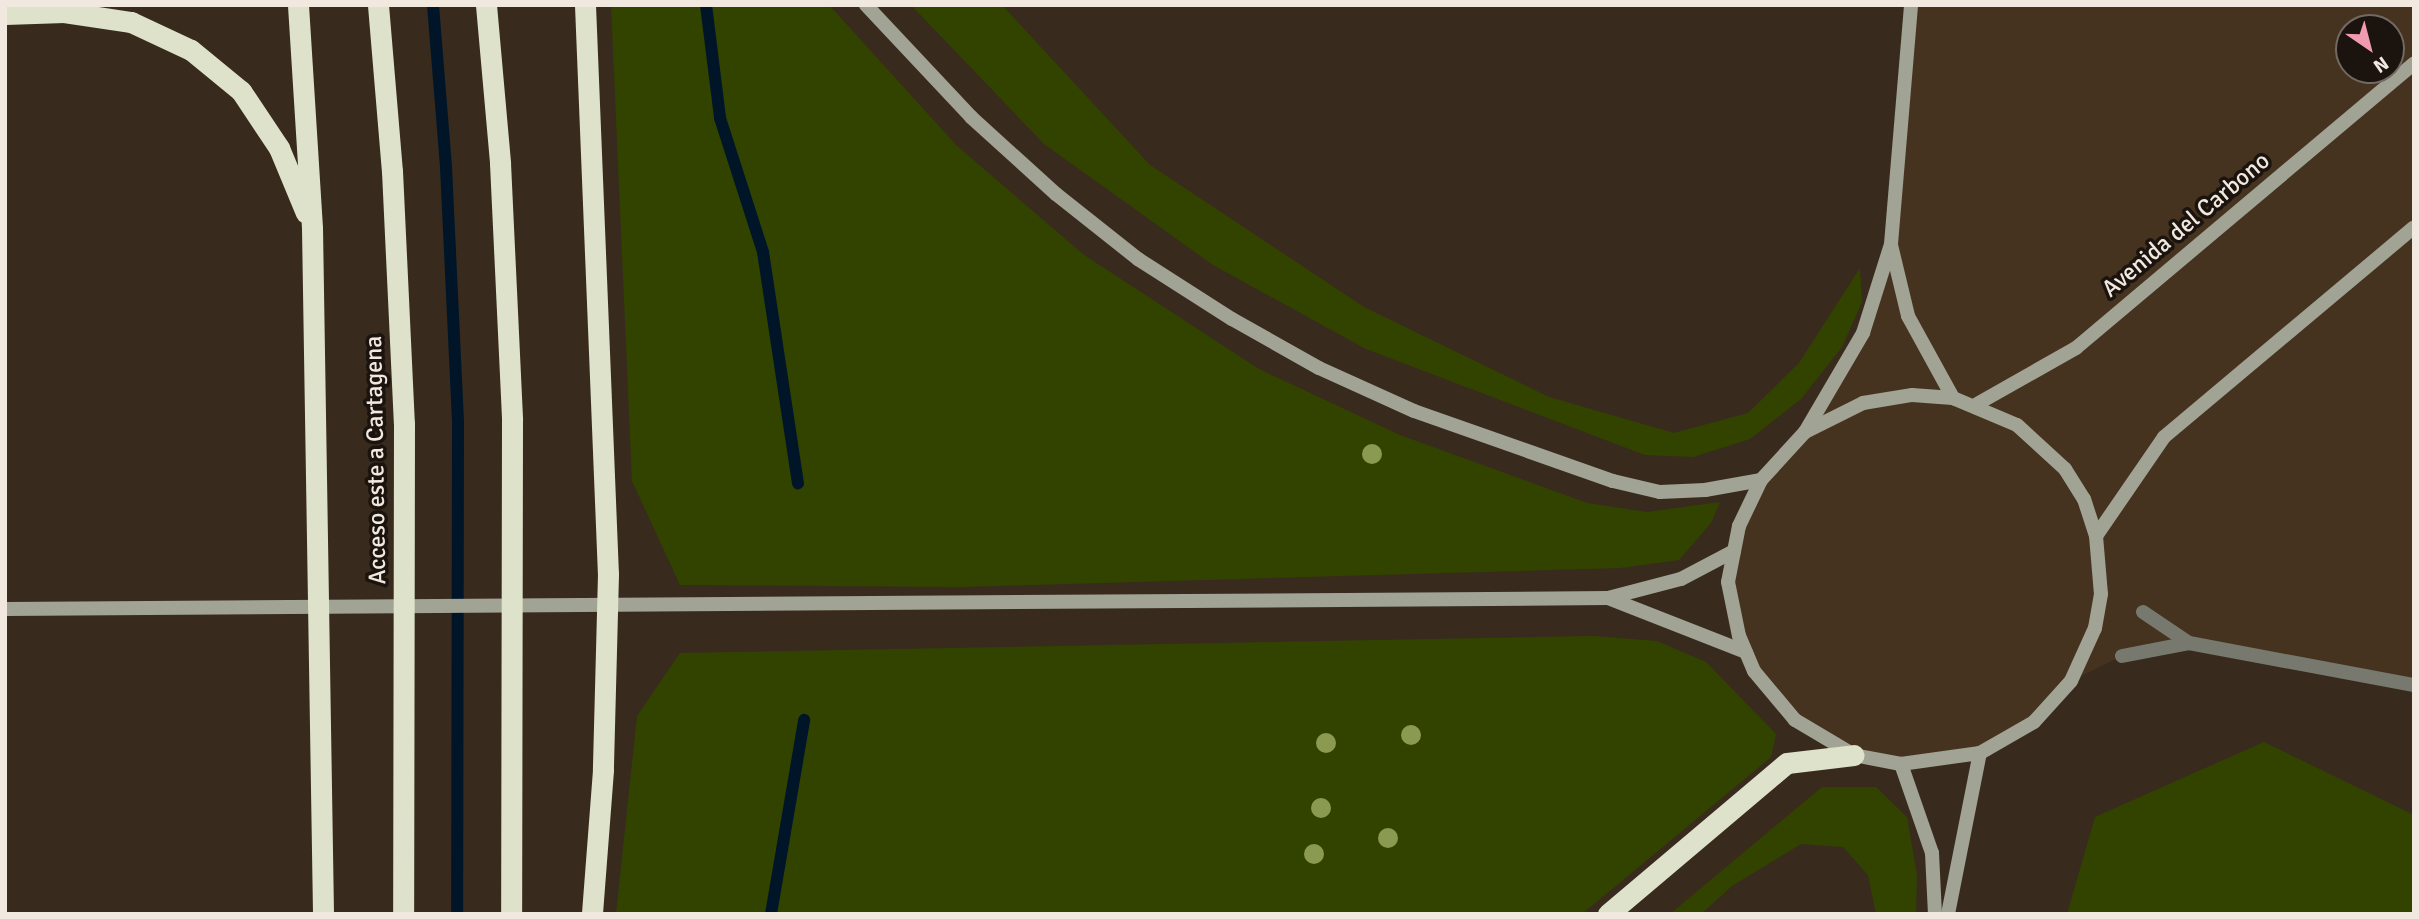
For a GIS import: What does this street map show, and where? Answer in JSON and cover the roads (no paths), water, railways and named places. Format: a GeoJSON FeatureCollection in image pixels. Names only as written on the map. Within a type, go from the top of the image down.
{"type":"FeatureCollection","features":[{"type":"Feature","properties":{"kind":"highway"},"geometry":{"type":"LineString","coordinates":[[298,5],[312,228],[323,914]]}},
{"type":"Feature","properties":{"kind":"highway","name":"Acceso este a Cartagena"},"geometry":{"type":"LineString","coordinates":[[378,5],[392,171],[404,423],[403,914]]}},
{"type":"Feature","properties":{"kind":"highway"},"geometry":{"type":"LineString","coordinates":[[486,5],[500,163],[512,420],[511,914]]}},
{"type":"Feature","properties":{"kind":"highway"},"geometry":{"type":"LineString","coordinates":[[585,5],[608,574],[603,770],[593,914]]}},
{"type":"Feature","properties":{"kind":"highway"},"geometry":{"type":"LineString","coordinates":[[5,14],[64,12],[131,22],[191,50],[241,91],[279,148],[312,228]]}},
{"type":"Feature","properties":{"kind":"highway"},"geometry":{"type":"LineString","coordinates":[[1608,914],[1787,763],[1854,755]]}},
{"type":"Feature","properties":{"kind":"main road"},"geometry":{"type":"LineString","coordinates":[[866,5],[971,117],[1056,194],[1138,259],[1232,319],[1319,368],[1414,411],[1613,481],[1660,492],[1705,491],[1761,480]]}},
{"type":"Feature","properties":{"kind":"main road"},"geometry":{"type":"LineString","coordinates":[[1805,432],[1863,403],[1912,395],[1953,398],[1977,404],[2017,425],[2065,468],[2084,499],[2096,536],[2101,594],[2095,628],[2071,681],[2034,722],[1980,753],[1900,764],[1854,755],[1795,720],[1754,671],[1746,652],[1728,582],[1739,526],[1761,480],[1805,432],[1863,333],[1891,244],[1911,5]]}},
{"type":"Feature","properties":{"kind":"main road","name":"Avenida del Carbono"},"geometry":{"type":"LineString","coordinates":[[1977,404],[2076,348],[2414,63]]}},
{"type":"Feature","properties":{"kind":"main road"},"geometry":{"type":"LineString","coordinates":[[2096,536],[2164,437],[2414,227]]}},
{"type":"Feature","properties":{"kind":"main road"},"geometry":{"type":"LineString","coordinates":[[1891,244],[1908,316],[1953,398]]}},
{"type":"Feature","properties":{"kind":"main road"},"geometry":{"type":"LineString","coordinates":[[9,612],[1608,598],[1681,579],[1734,551]]}},
{"type":"Feature","properties":{"kind":"main road"},"geometry":{"type":"LineString","coordinates":[[1608,598],[1746,652]]}},
{"type":"Feature","properties":{"kind":"main road"},"geometry":{"type":"LineString","coordinates":[[1948,914],[1980,753]]}},
{"type":"Feature","properties":{"kind":"main road"},"geometry":{"type":"LineString","coordinates":[[1900,764],[1932,853],[1936,914]]}},
{"type":"Feature","properties":{"kind":"street"},"geometry":{"type":"LineString","coordinates":[[2143,612],[2189,643]]}},
{"type":"Feature","properties":{"kind":"street"},"geometry":{"type":"LineString","coordinates":[[2122,656],[2189,643],[2414,684]]}},
{"type":"Feature","properties":{"kind":"waterway"},"geometry":{"type":"LineString","coordinates":[[433,5],[446,167],[458,422],[457,914]]}},
{"type":"Feature","properties":{"kind":"waterway"},"geometry":{"type":"LineString","coordinates":[[706,5],[720,118],[763,252],[798,483]]}},
{"type":"Feature","properties":{"kind":"waterway"},"geometry":{"type":"LineString","coordinates":[[771,914],[804,720]]}}]}
